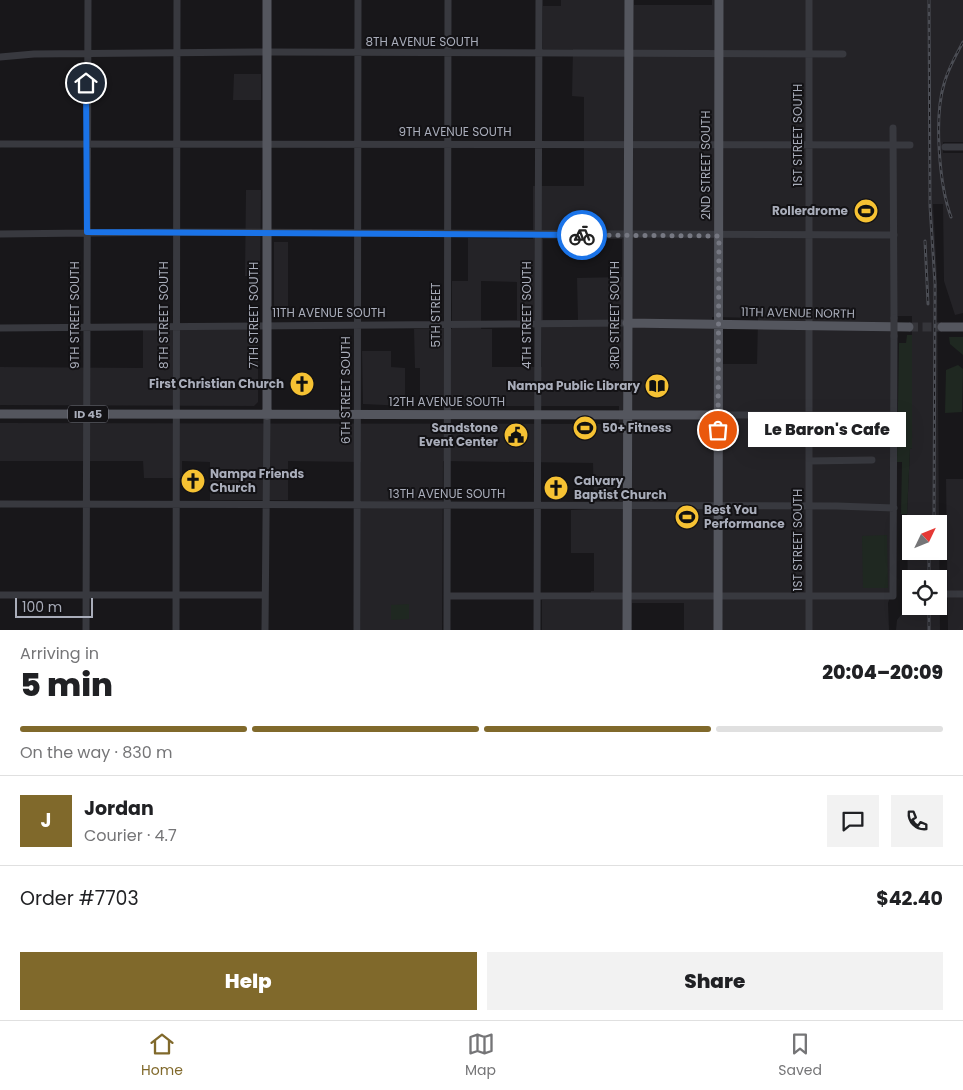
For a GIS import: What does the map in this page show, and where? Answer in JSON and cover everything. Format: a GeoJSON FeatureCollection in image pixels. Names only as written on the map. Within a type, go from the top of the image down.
{"type":"FeatureCollection","features":[{"type":"Feature","properties":{"kind":"main road","name":"7TH STREET SOUTH"},"geometry":{"type":"LineString","coordinates":[[267,415],[268,0]]}},
{"type":"Feature","properties":{"kind":"main road","name":"3RD STREET SOUTH"},"geometry":{"type":"LineString","coordinates":[[627,630],[629,0]]}},
{"type":"Feature","properties":{"kind":"main road","name":"2ND STREET SOUTH"},"geometry":{"type":"LineString","coordinates":[[718,630],[719,0]]}},
{"type":"Feature","properties":{"kind":"main road","name":"11TH AVENUE NORTH"},"geometry":{"type":"LineString","coordinates":[[627,323],[909,327]]}},
{"type":"Feature","properties":{"kind":"main road"},"geometry":{"type":"LineString","coordinates":[[942,327],[963,327]]}},
{"type":"Feature","properties":{"kind":"main road","name":"12TH AVENUE SOUTH"},"geometry":{"type":"LineString","coordinates":[[0,414],[718,415]]}},
{"type":"Feature","properties":{"kind":"street","name":"9TH STREET SOUTH"},"geometry":{"type":"LineString","coordinates":[[86,630],[86,55],[88,0]]}},
{"type":"Feature","properties":{"kind":"street","name":"8TH STREET SOUTH"},"geometry":{"type":"LineString","coordinates":[[176,630],[177,0]]}},
{"type":"Feature","properties":{"kind":"street","name":"6TH STREET SOUTH"},"geometry":{"type":"LineString","coordinates":[[357,630],[358,0]]}},
{"type":"Feature","properties":{"kind":"street","name":"5TH STREET"},"geometry":{"type":"LineString","coordinates":[[447,630],[448,0]]}},
{"type":"Feature","properties":{"kind":"street","name":"4TH STREET SOUTH"},"geometry":{"type":"LineString","coordinates":[[537,630],[539,0]]}},
{"type":"Feature","properties":{"kind":"street","name":"1ST STREET SOUTH"},"geometry":{"type":"LineString","coordinates":[[809,0],[809,630]]}},
{"type":"Feature","properties":{"kind":"street","name":"8TH AVENUE SOUTH"},"geometry":{"type":"LineString","coordinates":[[0,57],[267,52],[843,54]]}},
{"type":"Feature","properties":{"kind":"street"},"geometry":{"type":"LineString","coordinates":[[447,596],[893,596],[893,128]]}},
{"type":"Feature","properties":{"kind":"street","name":"9TH AVENUE SOUTH"},"geometry":{"type":"LineString","coordinates":[[0,144],[910,145]]}},
{"type":"Feature","properties":{"kind":"street"},"geometry":{"type":"LineString","coordinates":[[945,147],[963,147]]}},
{"type":"Feature","properties":{"kind":"street"},"geometry":{"type":"LineString","coordinates":[[0,234],[176,232],[719,236],[894,235]]}},
{"type":"Feature","properties":{"kind":"street","name":"11TH AVENUE SOUTH"},"geometry":{"type":"LineString","coordinates":[[0,328],[267,324],[538,325],[627,323]]}},
{"type":"Feature","properties":{"kind":"street","name":"7TH STREET SOUTH"},"geometry":{"type":"LineString","coordinates":[[265,630],[267,415]]}},
{"type":"Feature","properties":{"kind":"street","name":"12TH AVENUE SOUTH"},"geometry":{"type":"LineString","coordinates":[[718,415],[894,415]]}},
{"type":"Feature","properties":{"kind":"street"},"geometry":{"type":"LineString","coordinates":[[809,460],[872,460]]}},
{"type":"Feature","properties":{"kind":"street","name":"13TH AVENUE SOUTH"},"geometry":{"type":"LineString","coordinates":[[0,504],[718,505],[894,508]]}},
{"type":"Feature","properties":{"kind":"street"},"geometry":{"type":"LineString","coordinates":[[947,594],[963,594]]}},
{"type":"Feature","properties":{"kind":"street"},"geometry":{"type":"LineString","coordinates":[[0,595],[265,595]]}},
{"type":"Feature","properties":{"kind":"shaded area"},"geometry":{"type":"Polygon","coordinates":[[[561,0],[634,0],[634,5],[712,5],[712,0],[963,0],[963,142],[943,142],[943,153],[963,153],[963,313],[955,315],[944,281],[943,204],[933,204],[937,275],[939,515],[907,515],[910,449],[912,448],[912,316],[897,316],[896,192],[892,592],[888,603],[889,630],[684,630],[684,603],[632,603],[632,630],[542,630],[542,600],[590,600],[591,591],[594,591],[594,553],[571,553],[571,510],[594,509],[593,463],[443,461],[442,630],[361,630],[361,462],[288,461],[288,500],[210,500],[210,462],[182,461],[182,478],[144,478],[143,461],[0,461],[0,423],[619,424],[619,406],[420,406],[420,368],[415,368],[414,329],[452,329],[452,281],[468,281],[468,238],[533,239],[533,186],[584,186],[584,97],[572,96],[573,49],[543,49],[543,6],[561,6],[561,0]],[[543,239],[543,320],[578,320],[577,278],[622,277],[622,239],[543,239]],[[481,281],[481,329],[492,329],[492,367],[542,367],[542,320],[517,320],[517,282],[481,281]],[[712,317],[712,328],[723,333],[723,364],[757,364],[758,318],[712,317]]]}},
{"type":"Feature","properties":{"kind":"shaded area"},"geometry":{"type":"Polygon","coordinates":[[[234,74],[261,74],[261,100],[233,100],[234,74]]]}},
{"type":"Feature","properties":{"kind":"shaded area"},"geometry":{"type":"Polygon","coordinates":[[[246,190],[261,190],[260,276],[245,276],[246,190]]]}},
{"type":"Feature","properties":{"kind":"shaded area"},"geometry":{"type":"Polygon","coordinates":[[[274,242],[288,242],[288,315],[274,316],[274,242]]]}},
{"type":"Feature","properties":{"kind":"shaded area"},"geometry":{"type":"Polygon","coordinates":[[[143,328],[258,329],[258,402],[254,406],[0,405],[0,367],[143,368],[143,328]]]}},
{"type":"Feature","properties":{"kind":"shaded area"},"geometry":{"type":"Polygon","coordinates":[[[907,335],[912,335],[912,448],[910,449],[907,514],[901,514],[902,462],[897,462],[899,343],[906,343],[907,335]]]}},
{"type":"Feature","properties":{"kind":"shaded area"},"geometry":{"type":"Polygon","coordinates":[[[949,337],[963,337],[963,355],[950,344],[949,337]]]}},
{"type":"Feature","properties":{"kind":"shaded area"},"geometry":{"type":"Polygon","coordinates":[[[362,351],[391,351],[391,367],[405,368],[405,406],[363,404],[362,351]]]}},
{"type":"Feature","properties":{"kind":"shaded area"},"geometry":{"type":"Polygon","coordinates":[[[958,365],[963,369],[962,412],[945,413],[946,370],[958,365]]]}},
{"type":"Feature","properties":{"kind":"shaded area"},"geometry":{"type":"Polygon","coordinates":[[[946,479],[963,479],[963,630],[948,630],[948,515],[946,515],[946,479]]]}},
{"type":"Feature","properties":{"kind":"shaded area"},"geometry":{"type":"Polygon","coordinates":[[[887,535],[888,588],[863,588],[862,536],[887,535]]]}},
{"type":"Feature","properties":{"kind":"shaded area"},"geometry":{"type":"Polygon","coordinates":[[[908,560],[939,560],[939,570],[908,570],[908,560]]]}},
{"type":"Feature","properties":{"kind":"shaded area"},"geometry":{"type":"Polygon","coordinates":[[[409,604],[409,619],[391,620],[391,605],[409,604]]]}},
{"type":"Feature","properties":{"kind":"shaded area"},"geometry":{"type":"Polygon","coordinates":[[[902,614],[940,615],[940,630],[896,630],[897,620],[902,614]]]}},
{"type":"Feature","properties":{"kind":"tunnel"},"geometry":{"type":"LineString","coordinates":[[909,327],[942,327]]}},
{"type":"Feature","properties":{"kind":"railway"},"geometry":{"type":"LineString","coordinates":[[929,0],[930,206],[935,284],[934,515]]}},
{"type":"Feature","properties":{"kind":"railway"},"geometry":{"type":"LineString","coordinates":[[951,217],[943,187],[939,150],[939,114],[946,78],[963,42]]}},
{"type":"Feature","properties":{"kind":"railway"},"geometry":{"type":"LineString","coordinates":[[925,241],[928,304]]}},
{"type":"Feature","properties":{"kind":"railway"},"geometry":{"type":"LineString","coordinates":[[929,560],[929,570]]}},
{"type":"Feature","properties":{"kind":"railway"},"geometry":{"type":"LineString","coordinates":[[929,615],[929,630]]}},
{"type":"Feature","properties":{"kind":"way so far"},"geometry":{"type":"LineString","coordinates":[[582,235],[719,236],[718,430]]}},
{"type":"Feature","properties":{"kind":"place","name":"Rollerdrome"},"geometry":{"type":"Point","coordinates":[866,211]}},
{"type":"Feature","properties":{"kind":"place","name":"First Christian Church"},"geometry":{"type":"Point","coordinates":[302,384]}},
{"type":"Feature","properties":{"kind":"place","name":"Nampa Public Library"},"geometry":{"type":"Point","coordinates":[657,386]}},
{"type":"Feature","properties":{"kind":"place","name":"50+ Fitness"},"geometry":{"type":"Point","coordinates":[585,428]}},
{"type":"Feature","properties":{"kind":"place","name":"Le Baron's Cafe"},"geometry":{"type":"Point","coordinates":[718,430]}},
{"type":"Feature","properties":{"kind":"place","name":"Sandstone Event Center"},"geometry":{"type":"Point","coordinates":[516,435]}},
{"type":"Feature","properties":{"kind":"place","name":"Nampa Friends Church"},"geometry":{"type":"Point","coordinates":[193,481]}},
{"type":"Feature","properties":{"kind":"place","name":"Calvary Baptist Church"},"geometry":{"type":"Point","coordinates":[556,488]}},
{"type":"Feature","properties":{"kind":"place","name":"Best You Performance"},"geometry":{"type":"Point","coordinates":[687,517]}},
{"type":"Feature","properties":{"kind":"route"},"geometry":{"type":"LineString","coordinates":[[86,83],[87,232],[582,235]]}}]}
